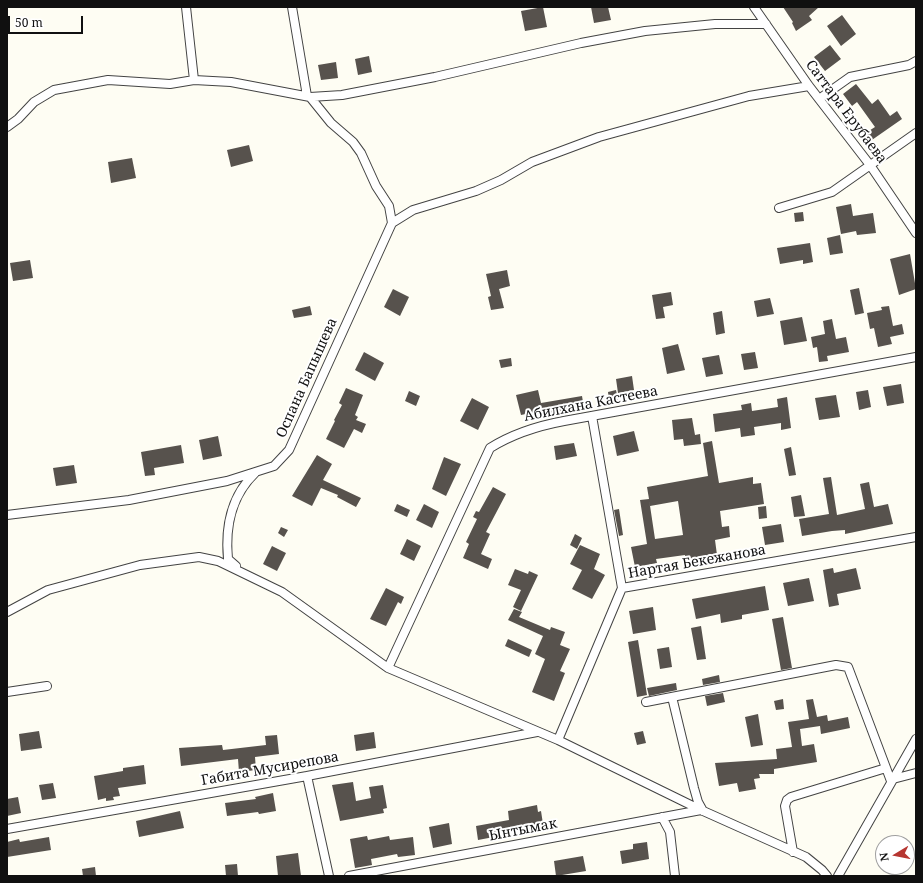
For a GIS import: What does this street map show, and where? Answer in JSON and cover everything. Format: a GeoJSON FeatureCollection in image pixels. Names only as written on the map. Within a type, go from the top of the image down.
{"type":"FeatureCollection","features":[{"type":"Feature","properties":{"kind":"street"},"geometry":{"type":"LineString","coordinates":[[186,7],[194,80]]}},
{"type":"Feature","properties":{"kind":"street"},"geometry":{"type":"LineString","coordinates":[[292,7],[309,96],[331,123],[353,142],[361,153],[376,186],[389,206],[392,223],[413,210],[476,191],[501,180],[532,162],[599,137],[749,96],[809,86]]}},
{"type":"Feature","properties":{"kind":"street","name":"Саттара Ерубаева"},"geometry":{"type":"LineString","coordinates":[[754,7],[818,99],[870,165],[916,233]]}},
{"type":"Feature","properties":{"kind":"street"},"geometry":{"type":"LineString","coordinates":[[7,127],[18,119],[34,102],[54,90],[108,80],[170,84],[194,80],[231,82],[309,96],[342,95],[435,77],[581,42],[646,31],[715,24],[766,24]]}},
{"type":"Feature","properties":{"kind":"street"},"geometry":{"type":"LineString","coordinates":[[818,99],[850,77],[909,65],[916,61]]}},
{"type":"Feature","properties":{"kind":"street"},"geometry":{"type":"LineString","coordinates":[[779,208],[832,192],[916,133]]}},
{"type":"Feature","properties":{"kind":"street","name":"Оспана Бапышева"},"geometry":{"type":"LineString","coordinates":[[240,570],[228,559],[227,529],[234,503],[245,482],[255,473],[274,466],[289,450],[392,223]]}},
{"type":"Feature","properties":{"kind":"street","name":"Абилхана Кастеева"},"geometry":{"type":"LineString","coordinates":[[388,668],[490,448],[508,436],[532,427],[916,357]]}},
{"type":"Feature","properties":{"kind":"street"},"geometry":{"type":"LineString","coordinates":[[592,416],[622,588]]}},
{"type":"Feature","properties":{"kind":"street"},"geometry":{"type":"LineString","coordinates":[[7,515],[129,500],[227,481],[255,473]]}},
{"type":"Feature","properties":{"kind":"street","name":"Нартая Бекежанова"},"geometry":{"type":"LineString","coordinates":[[558,740],[622,588],[916,537]]}},
{"type":"Feature","properties":{"kind":"street"},"geometry":{"type":"LineString","coordinates":[[7,612],[48,590],[140,565],[199,557],[218,561],[240,570],[282,592],[388,668],[558,740],[702,811],[806,857],[822,870],[826,876]]}},
{"type":"Feature","properties":{"kind":"street"},"geometry":{"type":"LineString","coordinates":[[646,702],[836,666],[848,668],[892,780]]}},
{"type":"Feature","properties":{"kind":"street"},"geometry":{"type":"LineString","coordinates":[[7,692],[47,686]]}},
{"type":"Feature","properties":{"kind":"street"},"geometry":{"type":"LineString","coordinates":[[672,697],[694,788],[702,811]]}},
{"type":"Feature","properties":{"kind":"street","name":"Габита Мусирепова"},"geometry":{"type":"LineString","coordinates":[[7,829],[308,776],[538,732]]}},
{"type":"Feature","properties":{"kind":"street"},"geometry":{"type":"LineString","coordinates":[[838,876],[916,739]]}},
{"type":"Feature","properties":{"kind":"street"},"geometry":{"type":"LineString","coordinates":[[793,852],[785,806],[787,800],[791,797],[886,768]]}},
{"type":"Feature","properties":{"kind":"street"},"geometry":{"type":"LineString","coordinates":[[892,780],[916,773]]}},
{"type":"Feature","properties":{"kind":"street"},"geometry":{"type":"LineString","coordinates":[[308,776],[329,876]]}},
{"type":"Feature","properties":{"kind":"street","name":"Ынтымак"},"geometry":{"type":"LineString","coordinates":[[349,876],[662,817],[702,811]]}},
{"type":"Feature","properties":{"kind":"street"},"geometry":{"type":"LineString","coordinates":[[662,817],[670,832],[675,876]]}},
{"type":"Feature","properties":{"kind":"building"},"geometry":{"type":"Polygon","coordinates":[[[543,7],[547,27],[525,31],[521,11],[543,7]]]}},
{"type":"Feature","properties":{"kind":"building"},"geometry":{"type":"Polygon","coordinates":[[[591,7],[608,7],[611,20],[594,23],[591,7]]]}},
{"type":"Feature","properties":{"kind":"building"},"geometry":{"type":"Polygon","coordinates":[[[783,7],[819,7],[809,16],[812,20],[796,31],[792,23],[793,22],[783,7]]]}},
{"type":"Feature","properties":{"kind":"building"},"geometry":{"type":"Polygon","coordinates":[[[842,15],[856,34],[841,46],[827,26],[842,15]]]}},
{"type":"Feature","properties":{"kind":"building"},"geometry":{"type":"Polygon","coordinates":[[[830,45],[841,59],[825,71],[814,57],[830,45]]]}},
{"type":"Feature","properties":{"kind":"building"},"geometry":{"type":"Polygon","coordinates":[[[369,56],[372,72],[358,75],[355,59],[369,56]]]}},
{"type":"Feature","properties":{"kind":"building"},"geometry":{"type":"Polygon","coordinates":[[[336,62],[338,78],[321,80],[318,65],[336,62]]]}},
{"type":"Feature","properties":{"kind":"building"},"geometry":{"type":"Polygon","coordinates":[[[856,84],[872,104],[878,99],[890,116],[897,111],[902,119],[869,142],[864,134],[875,127],[857,102],[852,106],[843,94],[856,84]]]}},
{"type":"Feature","properties":{"kind":"building"},"geometry":{"type":"Polygon","coordinates":[[[249,145],[253,161],[231,167],[227,150],[249,145]]]}},
{"type":"Feature","properties":{"kind":"building"},"geometry":{"type":"Polygon","coordinates":[[[132,158],[136,178],[111,183],[108,162],[132,158]]]}},
{"type":"Feature","properties":{"kind":"building"},"geometry":{"type":"Polygon","coordinates":[[[851,204],[853,216],[873,213],[876,233],[857,235],[856,231],[841,234],[836,207],[851,204]]]}},
{"type":"Feature","properties":{"kind":"building"},"geometry":{"type":"Polygon","coordinates":[[[803,212],[804,221],[795,222],[794,213],[803,212]]]}},
{"type":"Feature","properties":{"kind":"building"},"geometry":{"type":"Polygon","coordinates":[[[840,235],[843,253],[830,255],[827,238],[840,235]]]}},
{"type":"Feature","properties":{"kind":"building"},"geometry":{"type":"Polygon","coordinates":[[[810,243],[813,262],[803,264],[803,260],[780,264],[777,248],[810,243]]]}},
{"type":"Feature","properties":{"kind":"building"},"geometry":{"type":"Polygon","coordinates":[[[910,254],[916,289],[899,295],[890,259],[910,254]]]}},
{"type":"Feature","properties":{"kind":"building"},"geometry":{"type":"Polygon","coordinates":[[[30,260],[33,278],[13,281],[10,263],[30,260]]]}},
{"type":"Feature","properties":{"kind":"building"},"geometry":{"type":"Polygon","coordinates":[[[507,270],[510,286],[499,289],[504,308],[491,310],[488,297],[491,296],[486,274],[507,270]]]}},
{"type":"Feature","properties":{"kind":"building"},"geometry":{"type":"Polygon","coordinates":[[[859,288],[864,313],[855,315],[850,290],[859,288]]]}},
{"type":"Feature","properties":{"kind":"building"},"geometry":{"type":"Polygon","coordinates":[[[393,289],[409,297],[400,316],[384,307],[393,289]]]}},
{"type":"Feature","properties":{"kind":"building"},"geometry":{"type":"Polygon","coordinates":[[[671,292],[673,305],[663,307],[665,318],[656,319],[652,295],[671,292]]]}},
{"type":"Feature","properties":{"kind":"building"},"geometry":{"type":"Polygon","coordinates":[[[770,298],[774,314],[757,317],[754,301],[770,298]]]}},
{"type":"Feature","properties":{"kind":"building"},"geometry":{"type":"Polygon","coordinates":[[[310,306],[312,315],[294,318],[292,310],[310,306]]]}},
{"type":"Feature","properties":{"kind":"building"},"geometry":{"type":"Polygon","coordinates":[[[889,306],[893,326],[902,324],[904,334],[890,337],[892,344],[878,347],[874,328],[870,329],[867,313],[882,310],[881,307],[889,306]]]}},
{"type":"Feature","properties":{"kind":"building"},"geometry":{"type":"Polygon","coordinates":[[[722,311],[725,333],[716,335],[713,313],[722,311]]]}},
{"type":"Feature","properties":{"kind":"building"},"geometry":{"type":"Polygon","coordinates":[[[802,317],[807,341],[784,345],[780,321],[802,317]]]}},
{"type":"Feature","properties":{"kind":"building"},"geometry":{"type":"Polygon","coordinates":[[[832,319],[836,339],[846,337],[849,352],[827,356],[828,361],[819,362],[817,347],[813,348],[811,337],[825,334],[823,321],[832,319]]]}},
{"type":"Feature","properties":{"kind":"building"},"geometry":{"type":"Polygon","coordinates":[[[678,344],[685,370],[667,374],[662,348],[678,344]]]}},
{"type":"Feature","properties":{"kind":"building"},"geometry":{"type":"Polygon","coordinates":[[[364,352],[384,363],[375,381],[355,370],[364,352]]]}},
{"type":"Feature","properties":{"kind":"building"},"geometry":{"type":"Polygon","coordinates":[[[755,352],[758,368],[744,370],[741,354],[755,352]]]}},
{"type":"Feature","properties":{"kind":"building"},"geometry":{"type":"Polygon","coordinates":[[[719,355],[723,374],[706,377],[702,358],[719,355]]]}},
{"type":"Feature","properties":{"kind":"building"},"geometry":{"type":"Polygon","coordinates":[[[511,358],[512,366],[501,368],[499,360],[511,358]]]}},
{"type":"Feature","properties":{"kind":"building"},"geometry":{"type":"Polygon","coordinates":[[[632,376],[634,390],[618,393],[616,379],[632,376]]]}},
{"type":"Feature","properties":{"kind":"building"},"geometry":{"type":"Polygon","coordinates":[[[901,384],[904,403],[887,406],[883,387],[901,384]]]}},
{"type":"Feature","properties":{"kind":"building"},"geometry":{"type":"Polygon","coordinates":[[[346,388],[363,395],[355,415],[358,417],[356,420],[366,424],[362,433],[354,429],[344,448],[326,439],[342,405],[339,403],[346,388]]]}},
{"type":"Feature","properties":{"kind":"building"},"geometry":{"type":"Polygon","coordinates":[[[538,390],[541,403],[582,396],[584,408],[550,413],[550,409],[521,415],[516,395],[538,390]]]}},
{"type":"Feature","properties":{"kind":"building"},"geometry":{"type":"Polygon","coordinates":[[[616,390],[618,400],[609,401],[608,392],[616,390]]]}},
{"type":"Feature","properties":{"kind":"building"},"geometry":{"type":"Polygon","coordinates":[[[868,390],[871,407],[859,410],[856,392],[868,390]]]}},
{"type":"Feature","properties":{"kind":"building"},"geometry":{"type":"Polygon","coordinates":[[[409,391],[420,396],[416,406],[405,401],[409,391]]]}},
{"type":"Feature","properties":{"kind":"building"},"geometry":{"type":"Polygon","coordinates":[[[836,395],[840,417],[819,420],[815,398],[836,395]]]}},
{"type":"Feature","properties":{"kind":"building"},"geometry":{"type":"Polygon","coordinates":[[[787,397],[791,428],[781,430],[781,423],[754,427],[755,435],[741,437],[740,428],[715,432],[713,414],[742,410],[741,405],[751,403],[752,411],[778,407],[777,399],[787,397]]]}},
{"type":"Feature","properties":{"kind":"building"},"geometry":{"type":"Polygon","coordinates":[[[472,398],[489,407],[478,430],[460,421],[472,398]]]}},
{"type":"Feature","properties":{"kind":"building"},"geometry":{"type":"Polygon","coordinates":[[[692,418],[695,435],[700,434],[701,444],[684,446],[683,439],[674,440],[672,420],[692,418]]]}},
{"type":"Feature","properties":{"kind":"building"},"geometry":{"type":"Polygon","coordinates":[[[634,431],[639,451],[617,456],[613,436],[634,431]]]}},
{"type":"Feature","properties":{"kind":"building"},"geometry":{"type":"Polygon","coordinates":[[[218,436],[222,456],[203,460],[199,440],[218,436]]]}},
{"type":"Feature","properties":{"kind":"building"},"geometry":{"type":"Polygon","coordinates":[[[712,441],[719,483],[753,477],[753,484],[761,483],[764,504],[720,511],[722,527],[729,526],[730,537],[715,540],[717,555],[695,558],[696,563],[686,565],[685,555],[656,559],[657,563],[635,567],[631,547],[647,544],[640,500],[649,499],[647,487],[708,476],[703,443],[712,441]],[[678,501],[650,506],[655,539],[683,535],[678,501]]]}},
{"type":"Feature","properties":{"kind":"building"},"geometry":{"type":"Polygon","coordinates":[[[574,443],[577,456],[556,460],[554,446],[574,443]]]}},
{"type":"Feature","properties":{"kind":"building"},"geometry":{"type":"Polygon","coordinates":[[[181,445],[184,463],[154,468],[155,475],[145,476],[141,452],[181,445]]]}},
{"type":"Feature","properties":{"kind":"building"},"geometry":{"type":"Polygon","coordinates":[[[791,447],[796,475],[789,476],[784,449],[791,447]]]}},
{"type":"Feature","properties":{"kind":"building"},"geometry":{"type":"Polygon","coordinates":[[[317,455],[332,464],[323,480],[361,498],[356,507],[337,497],[338,495],[321,488],[312,506],[292,496],[317,455]]]}},
{"type":"Feature","properties":{"kind":"building"},"geometry":{"type":"Polygon","coordinates":[[[444,457],[461,464],[446,496],[432,489],[444,457]]]}},
{"type":"Feature","properties":{"kind":"building"},"geometry":{"type":"Polygon","coordinates":[[[74,465],[77,483],[56,486],[53,468],[74,465]]]}},
{"type":"Feature","properties":{"kind":"building"},"geometry":{"type":"Polygon","coordinates":[[[831,477],[837,515],[865,509],[860,484],[869,482],[874,507],[888,504],[893,524],[845,534],[845,530],[802,536],[799,519],[829,514],[823,478],[831,477]]]}},
{"type":"Feature","properties":{"kind":"building"},"geometry":{"type":"Polygon","coordinates":[[[493,487],[506,494],[486,532],[490,534],[481,554],[492,559],[488,569],[463,558],[469,544],[466,542],[477,519],[473,517],[476,511],[479,512],[493,487]]]}},
{"type":"Feature","properties":{"kind":"building"},"geometry":{"type":"Polygon","coordinates":[[[801,495],[805,516],[794,517],[791,497],[801,495]]]}},
{"type":"Feature","properties":{"kind":"building"},"geometry":{"type":"Polygon","coordinates":[[[397,504],[410,510],[407,517],[394,511],[397,504]]]}},
{"type":"Feature","properties":{"kind":"building"},"geometry":{"type":"Polygon","coordinates":[[[424,504],[439,512],[432,528],[416,520],[424,504]]]}},
{"type":"Feature","properties":{"kind":"building"},"geometry":{"type":"Polygon","coordinates":[[[766,506],[767,518],[759,519],[758,507],[766,506]]]}},
{"type":"Feature","properties":{"kind":"building"},"geometry":{"type":"Polygon","coordinates":[[[619,509],[623,535],[619,536],[614,510],[619,509]]]}},
{"type":"Feature","properties":{"kind":"building"},"geometry":{"type":"Polygon","coordinates":[[[781,524],[784,542],[765,545],[762,527],[781,524]]]}},
{"type":"Feature","properties":{"kind":"building"},"geometry":{"type":"Polygon","coordinates":[[[281,527],[288,530],[284,537],[278,533],[281,527]]]}},
{"type":"Feature","properties":{"kind":"building"},"geometry":{"type":"Polygon","coordinates":[[[575,534],[582,538],[577,549],[570,545],[575,534]]]}},
{"type":"Feature","properties":{"kind":"building"},"geometry":{"type":"Polygon","coordinates":[[[407,539],[421,546],[414,561],[400,554],[407,539]]]}},
{"type":"Feature","properties":{"kind":"building"},"geometry":{"type":"Polygon","coordinates":[[[580,545],[600,554],[594,569],[605,575],[592,599],[572,589],[582,570],[570,564],[580,545]]]}},
{"type":"Feature","properties":{"kind":"building"},"geometry":{"type":"Polygon","coordinates":[[[272,546],[286,553],[277,571],[263,564],[272,546]]]}},
{"type":"Feature","properties":{"kind":"building"},"geometry":{"type":"Polygon","coordinates":[[[833,568],[834,573],[856,568],[861,589],[837,594],[839,605],[829,607],[823,570],[833,568]]]}},
{"type":"Feature","properties":{"kind":"building"},"geometry":{"type":"Polygon","coordinates":[[[515,569],[528,574],[529,571],[538,575],[521,611],[513,607],[521,590],[508,585],[515,569]]]}},
{"type":"Feature","properties":{"kind":"building"},"geometry":{"type":"Polygon","coordinates":[[[809,578],[814,601],[788,606],[783,583],[809,578]]]}},
{"type":"Feature","properties":{"kind":"building"},"geometry":{"type":"Polygon","coordinates":[[[765,586],[769,610],[742,615],[742,619],[721,623],[720,614],[696,619],[692,599],[765,586]]]}},
{"type":"Feature","properties":{"kind":"building"},"geometry":{"type":"Polygon","coordinates":[[[386,588],[404,597],[401,604],[398,602],[386,626],[370,619],[386,588]]]}},
{"type":"Feature","properties":{"kind":"building"},"geometry":{"type":"Polygon","coordinates":[[[653,607],[656,630],[633,634],[629,611],[653,607]]]}},
{"type":"Feature","properties":{"kind":"building"},"geometry":{"type":"Polygon","coordinates":[[[514,609],[522,612],[519,617],[550,630],[551,627],[565,632],[560,645],[570,649],[560,671],[565,673],[554,701],[532,692],[545,659],[535,654],[543,636],[508,620],[514,609]]]}},
{"type":"Feature","properties":{"kind":"building"},"geometry":{"type":"Polygon","coordinates":[[[783,617],[792,668],[781,670],[772,619],[783,617]]]}},
{"type":"Feature","properties":{"kind":"building"},"geometry":{"type":"Polygon","coordinates":[[[701,626],[706,659],[697,660],[691,628],[701,626]]]}},
{"type":"Feature","properties":{"kind":"building"},"geometry":{"type":"Polygon","coordinates":[[[508,639],[532,650],[529,657],[505,646],[508,639]]]}},
{"type":"Feature","properties":{"kind":"building"},"geometry":{"type":"Polygon","coordinates":[[[638,640],[647,695],[637,697],[628,642],[638,640]]]}},
{"type":"Feature","properties":{"kind":"building"},"geometry":{"type":"Polygon","coordinates":[[[669,647],[672,667],[660,669],[657,649],[669,647]]]}},
{"type":"Feature","properties":{"kind":"building"},"geometry":{"type":"Polygon","coordinates":[[[719,675],[720,682],[703,685],[702,679],[719,675]]]}},
{"type":"Feature","properties":{"kind":"building"},"geometry":{"type":"Polygon","coordinates":[[[676,683],[677,690],[649,696],[647,688],[676,683]]]}},
{"type":"Feature","properties":{"kind":"building"},"geometry":{"type":"Polygon","coordinates":[[[723,693],[725,702],[707,706],[705,696],[723,693]]]}},
{"type":"Feature","properties":{"kind":"building"},"geometry":{"type":"Polygon","coordinates":[[[783,699],[784,709],[776,710],[774,701],[783,699]]]}},
{"type":"Feature","properties":{"kind":"building"},"geometry":{"type":"Polygon","coordinates":[[[813,699],[817,717],[827,715],[828,721],[848,717],[850,728],[821,734],[820,726],[800,729],[802,746],[814,744],[817,762],[774,769],[774,774],[759,774],[760,778],[754,779],[756,789],[739,792],[737,783],[719,786],[715,763],[777,759],[776,749],[792,747],[788,722],[809,719],[806,700],[813,699]]]}},
{"type":"Feature","properties":{"kind":"building"},"geometry":{"type":"Polygon","coordinates":[[[758,714],[763,745],[751,747],[745,717],[758,714]]]}},
{"type":"Feature","properties":{"kind":"building"},"geometry":{"type":"Polygon","coordinates":[[[39,731],[42,748],[21,751],[19,734],[39,731]]]}},
{"type":"Feature","properties":{"kind":"building"},"geometry":{"type":"Polygon","coordinates":[[[643,731],[646,743],[637,745],[634,733],[643,731]]]}},
{"type":"Feature","properties":{"kind":"building"},"geometry":{"type":"Polygon","coordinates":[[[374,732],[376,748],[356,751],[354,735],[374,732]]]}},
{"type":"Feature","properties":{"kind":"building"},"geometry":{"type":"Polygon","coordinates":[[[277,735],[279,754],[255,757],[256,770],[239,772],[238,759],[181,766],[179,748],[222,745],[223,750],[266,745],[265,736],[277,735]]]}},
{"type":"Feature","properties":{"kind":"building"},"geometry":{"type":"Polygon","coordinates":[[[144,765],[146,784],[118,788],[120,796],[113,797],[114,800],[106,801],[106,798],[98,800],[94,776],[123,771],[123,768],[144,765]]]}},
{"type":"Feature","properties":{"kind":"building"},"geometry":{"type":"Polygon","coordinates":[[[353,782],[356,801],[371,798],[369,787],[383,785],[387,808],[383,809],[384,813],[340,821],[332,785],[353,782]]]}},
{"type":"Feature","properties":{"kind":"building"},"geometry":{"type":"Polygon","coordinates":[[[53,783],[56,798],[42,800],[39,785],[53,783]]]}},
{"type":"Feature","properties":{"kind":"building"},"geometry":{"type":"Polygon","coordinates":[[[273,793],[276,811],[259,814],[258,812],[227,816],[225,803],[256,799],[255,797],[273,793]]]}},
{"type":"Feature","properties":{"kind":"building"},"geometry":{"type":"Polygon","coordinates":[[[18,797],[21,813],[7,816],[7,799],[18,797]]]}},
{"type":"Feature","properties":{"kind":"building"},"geometry":{"type":"Polygon","coordinates":[[[537,805],[538,812],[541,811],[543,824],[536,826],[537,830],[526,832],[526,828],[499,833],[499,836],[478,840],[476,826],[509,820],[508,811],[537,805]]]}},
{"type":"Feature","properties":{"kind":"building"},"geometry":{"type":"Polygon","coordinates":[[[180,811],[184,828],[139,837],[136,821],[180,811]]]}},
{"type":"Feature","properties":{"kind":"building"},"geometry":{"type":"Polygon","coordinates":[[[449,823],[452,844],[433,848],[429,827],[449,823]]]}},
{"type":"Feature","properties":{"kind":"building"},"geometry":{"type":"Polygon","coordinates":[[[367,836],[368,840],[389,836],[390,840],[413,837],[415,855],[398,857],[397,854],[371,859],[372,865],[355,868],[350,839],[367,836]]]}},
{"type":"Feature","properties":{"kind":"building"},"geometry":{"type":"Polygon","coordinates":[[[49,837],[51,850],[7,857],[7,842],[19,839],[20,842],[49,837]]]}},
{"type":"Feature","properties":{"kind":"building"},"geometry":{"type":"Polygon","coordinates":[[[647,842],[649,859],[622,864],[620,851],[633,849],[633,844],[647,842]]]}},
{"type":"Feature","properties":{"kind":"building"},"geometry":{"type":"Polygon","coordinates":[[[298,853],[301,876],[278,876],[276,856],[298,853]]]}},
{"type":"Feature","properties":{"kind":"building"},"geometry":{"type":"Polygon","coordinates":[[[583,856],[586,871],[556,876],[554,861],[583,856]]]}},
{"type":"Feature","properties":{"kind":"building"},"geometry":{"type":"Polygon","coordinates":[[[237,864],[238,876],[226,876],[225,865],[237,864]]]}},
{"type":"Feature","properties":{"kind":"building"},"geometry":{"type":"Polygon","coordinates":[[[95,867],[96,876],[83,876],[82,869],[95,867]]]}}]}
